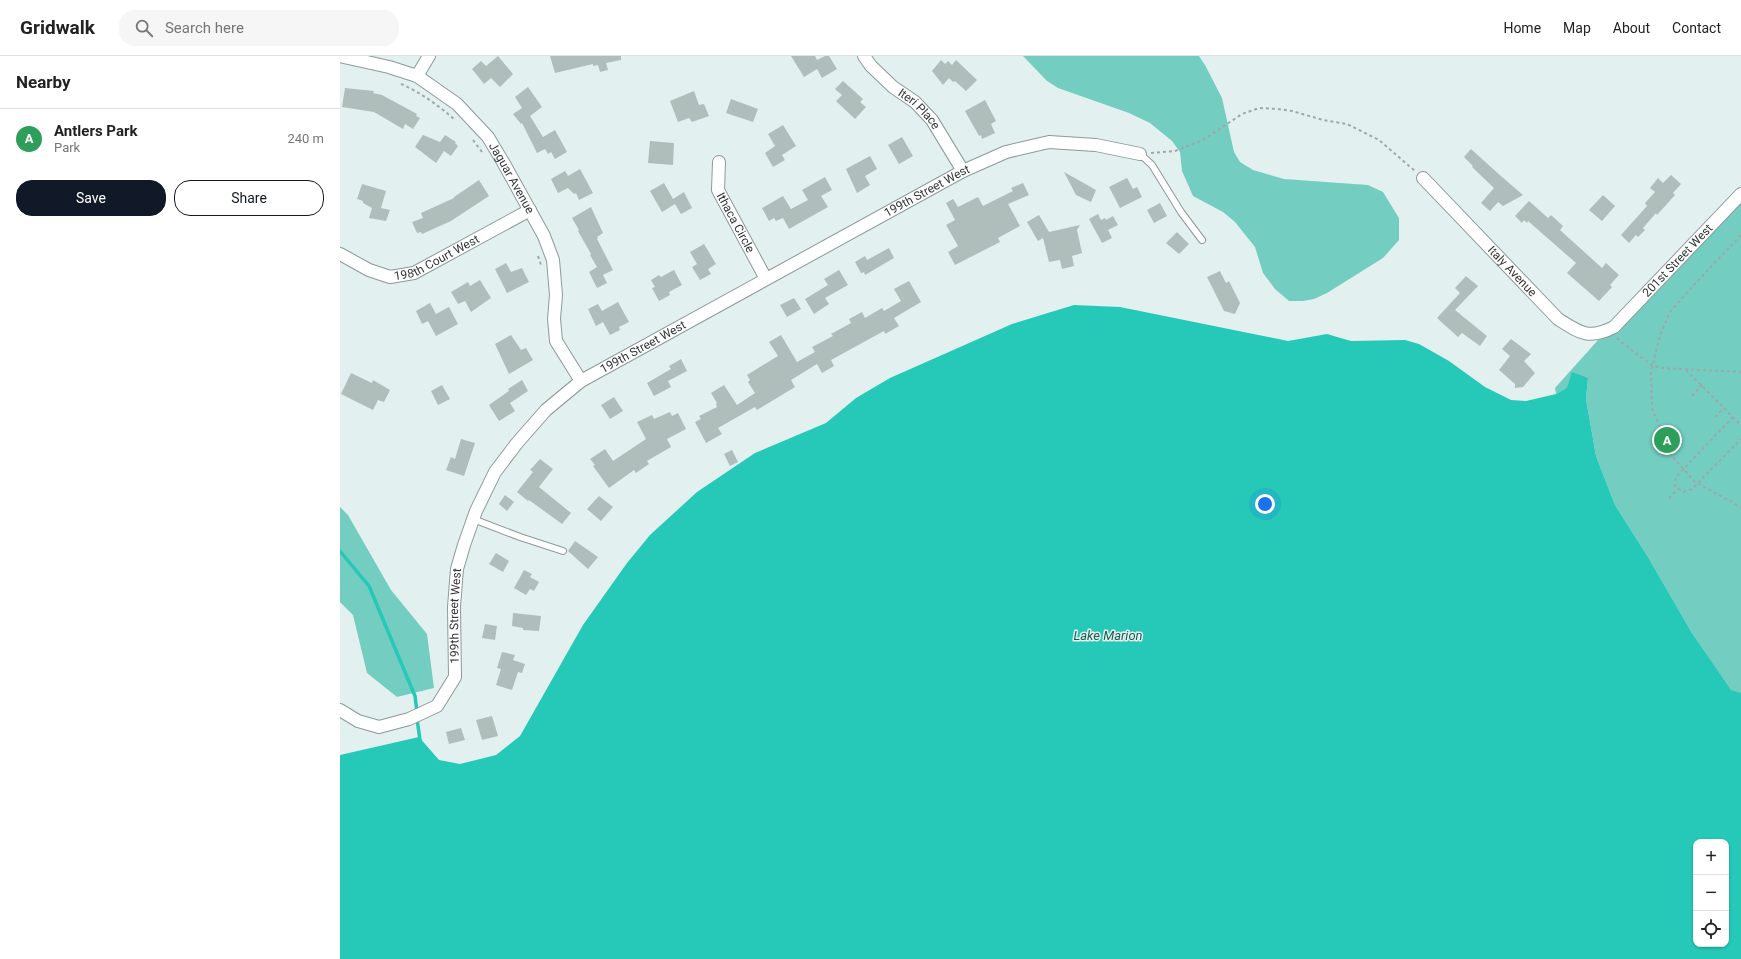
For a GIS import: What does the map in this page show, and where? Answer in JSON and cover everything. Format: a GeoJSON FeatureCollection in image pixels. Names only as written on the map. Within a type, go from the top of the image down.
{"type":"FeatureCollection","features":[{"type":"Feature","properties":{"kind":"street","name":"Jaguar Avenue"},"geometry":{"type":"LineString","coordinates":[[340,56],[390,67],[417,76],[456,104],[488,137],[544,236],[553,260],[556,295],[554,319],[556,341],[581,381]]}},
{"type":"Feature","properties":{"kind":"street"},"geometry":{"type":"LineString","coordinates":[[417,76],[429,56]]}},
{"type":"Feature","properties":{"kind":"street","name":"Iteri Place"},"geometry":{"type":"LineString","coordinates":[[864,56],[871,66],[893,87],[915,102],[932,120],[963,171]]}},
{"type":"Feature","properties":{"kind":"street","name":"199th Street West"},"geometry":{"type":"LineString","coordinates":[[340,710],[358,721],[379,727],[409,719],[437,706],[455,677],[454,607],[457,569],[473,519],[495,472],[516,443],[546,410],[581,381],[963,171],[1006,152],[1049,142],[1096,145],[1140,154]]}},
{"type":"Feature","properties":{"kind":"street","name":"Ithaca Circle"},"geometry":{"type":"LineString","coordinates":[[719,162],[718,190],[766,279]]}},
{"type":"Feature","properties":{"kind":"street","name":"Italy Avenue"},"geometry":{"type":"LineString","coordinates":[[1423,178],[1558,319],[1582,334],[1601,333],[1612,328]]}},
{"type":"Feature","properties":{"kind":"street","name":"201st Street West"},"geometry":{"type":"LineString","coordinates":[[1612,328],[1741,194]]}},
{"type":"Feature","properties":{"kind":"street","name":"198th Court West"},"geometry":{"type":"LineString","coordinates":[[340,254],[369,270],[390,277],[414,273],[530,210]]}},
{"type":"Feature","properties":{"kind":"lane"},"geometry":{"type":"LineString","coordinates":[[1140,154],[1152,165],[1181,212],[1202,240]]}},
{"type":"Feature","properties":{"kind":"lane"},"geometry":{"type":"LineString","coordinates":[[473,519],[520,537],[563,551]]}},
{"type":"Feature","properties":{"kind":"path"},"geometry":{"type":"LineString","coordinates":[[395,82],[408,87],[444,110],[455,120]]}},
{"type":"Feature","properties":{"kind":"path"},"geometry":{"type":"LineString","coordinates":[[1140,154],[1175,151],[1203,140],[1242,114],[1259,108],[1278,109],[1347,124],[1379,140],[1423,178]]}},
{"type":"Feature","properties":{"kind":"path"},"geometry":{"type":"LineString","coordinates":[[471,136],[483,154]]}},
{"type":"Feature","properties":{"kind":"path"},"geometry":{"type":"LineString","coordinates":[[1741,235],[1670,312],[1660,335],[1651,372],[1652,408],[1671,455],[1698,484],[1741,507]]}},
{"type":"Feature","properties":{"kind":"path"},"geometry":{"type":"LineString","coordinates":[[536,251],[543,271]]}},
{"type":"Feature","properties":{"kind":"path"},"geometry":{"type":"LineString","coordinates":[[1612,328],[1621,342],[1653,366],[1741,372]]}},
{"type":"Feature","properties":{"kind":"path"},"geometry":{"type":"LineString","coordinates":[[1686,369],[1741,425]]}},
{"type":"Feature","properties":{"kind":"path"},"geometry":{"type":"LineString","coordinates":[[1692,396],[1702,386]]}},
{"type":"Feature","properties":{"kind":"path"},"geometry":{"type":"LineString","coordinates":[[1715,417],[1724,408]]}},
{"type":"Feature","properties":{"kind":"path"},"geometry":{"type":"LineString","coordinates":[[1733,417],[1676,476],[1675,486],[1683,492],[1692,489],[1741,439]]}},
{"type":"Feature","properties":{"kind":"path"},"geometry":{"type":"LineString","coordinates":[[1669,498],[1678,488]]}},
{"type":"Feature","properties":{"kind":"shaded area"},"geometry":{"type":"Polygon","coordinates":[[[1023,56],[1199,56],[1222,98],[1234,152],[1240,162],[1253,170],[1284,179],[1368,185],[1383,192],[1399,218],[1399,240],[1383,258],[1327,293],[1314,299],[1289,301],[1275,289],[1263,273],[1255,247],[1235,222],[1223,212],[1193,196],[1182,171],[1180,152],[1172,141],[1150,123],[1129,113],[1058,88],[1047,81],[1023,56]]]}},
{"type":"Feature","properties":{"kind":"shaded area"},"geometry":{"type":"Polygon","coordinates":[[[1741,202],[1741,693],[1731,691],[1692,633],[1648,557],[1615,505],[1596,456],[1586,399],[1588,378],[1556,394],[1555,388],[1598,340],[1612,335],[1741,202]]]}},
{"type":"Feature","properties":{"kind":"shaded area"},"geometry":{"type":"Polygon","coordinates":[[[340,507],[348,515],[391,590],[427,634],[434,688],[397,697],[367,673],[353,615],[340,602],[340,507]]]}},
{"type":"Feature","properties":{"kind":"water","name":"Lake Marion"},"geometry":{"type":"Polygon","coordinates":[[[1074,305],[1120,307],[1288,341],[1327,334],[1351,341],[1405,340],[1419,344],[1449,361],[1485,387],[1511,400],[1526,401],[1556,394],[1567,388],[1572,372],[1588,378],[1586,399],[1596,456],[1615,505],[1648,557],[1692,633],[1731,690],[1741,693],[1741,959],[340,959],[340,755],[419,737],[439,760],[460,764],[496,755],[520,736],[583,625],[627,563],[650,535],[697,492],[755,453],[826,423],[856,398],[890,378],[1012,324],[1074,305]]]}},
{"type":"Feature","properties":{"kind":"building"},"geometry":{"type":"Polygon","coordinates":[[[498,56],[513,74],[500,87],[491,78],[484,84],[472,69],[481,61],[486,66],[498,56]]]}},
{"type":"Feature","properties":{"kind":"building"},"geometry":{"type":"Polygon","coordinates":[[[550,56],[621,56],[621,60],[606,63],[608,70],[600,72],[598,65],[593,66],[593,64],[555,73],[550,56]]]}},
{"type":"Feature","properties":{"kind":"building"},"geometry":{"type":"Polygon","coordinates":[[[791,56],[815,56],[817,60],[825,56],[829,56],[837,69],[822,78],[817,69],[804,77],[791,56]]]}},
{"type":"Feature","properties":{"kind":"building"},"geometry":{"type":"Polygon","coordinates":[[[941,60],[945,64],[948,61],[952,65],[956,60],[977,80],[966,91],[955,81],[953,82],[949,78],[943,85],[932,71],[941,60]]]}},
{"type":"Feature","properties":{"kind":"building"},"geometry":{"type":"Polygon","coordinates":[[[843,81],[863,99],[860,102],[866,107],[855,119],[836,101],[842,95],[835,89],[843,81]]]}},
{"type":"Feature","properties":{"kind":"building"},"geometry":{"type":"Polygon","coordinates":[[[528,87],[542,107],[530,116],[543,137],[555,130],[567,152],[555,159],[551,152],[548,154],[545,149],[537,153],[522,123],[521,124],[513,114],[522,108],[515,97],[528,87]]]}},
{"type":"Feature","properties":{"kind":"building"},"geometry":{"type":"Polygon","coordinates":[[[345,88],[374,91],[373,93],[382,95],[417,114],[416,116],[420,118],[413,129],[405,124],[403,129],[374,112],[342,107],[345,88]]]}},
{"type":"Feature","properties":{"kind":"building"},"geometry":{"type":"Polygon","coordinates":[[[694,91],[699,105],[704,104],[709,116],[692,122],[689,118],[678,122],[670,101],[694,91]]]}},
{"type":"Feature","properties":{"kind":"building"},"geometry":{"type":"Polygon","coordinates":[[[731,99],[758,109],[753,122],[726,113],[731,99]]]}},
{"type":"Feature","properties":{"kind":"building"},"geometry":{"type":"Polygon","coordinates":[[[985,100],[996,121],[991,124],[995,133],[982,139],[981,135],[979,136],[965,111],[985,100]]]}},
{"type":"Feature","properties":{"kind":"building"},"geometry":{"type":"Polygon","coordinates":[[[783,125],[796,146],[782,155],[785,160],[773,167],[765,153],[775,146],[768,134],[783,125]]]}},
{"type":"Feature","properties":{"kind":"building"},"geometry":{"type":"Polygon","coordinates":[[[423,135],[440,142],[445,135],[456,142],[455,143],[458,146],[451,156],[444,151],[436,163],[415,147],[423,135]]]}},
{"type":"Feature","properties":{"kind":"building"},"geometry":{"type":"Polygon","coordinates":[[[902,137],[913,156],[899,164],[888,145],[902,137]]]}},
{"type":"Feature","properties":{"kind":"building"},"geometry":{"type":"Polygon","coordinates":[[[650,141],[674,143],[673,165],[648,163],[650,141]]]}},
{"type":"Feature","properties":{"kind":"building"},"geometry":{"type":"Polygon","coordinates":[[[1471,149],[1523,195],[1503,206],[1498,202],[1490,211],[1481,203],[1494,188],[1472,167],[1473,166],[1464,157],[1471,149]]]}},
{"type":"Feature","properties":{"kind":"building"},"geometry":{"type":"Polygon","coordinates":[[[870,156],[877,169],[865,176],[870,185],[857,193],[846,169],[870,156]]]}},
{"type":"Feature","properties":{"kind":"building"},"geometry":{"type":"Polygon","coordinates":[[[580,169],[593,193],[579,200],[576,193],[574,194],[568,188],[558,193],[551,179],[565,171],[568,176],[580,169]]]}},
{"type":"Feature","properties":{"kind":"building"},"geometry":{"type":"Polygon","coordinates":[[[1064,172],[1096,190],[1091,202],[1076,195],[1064,172]]]}},
{"type":"Feature","properties":{"kind":"building"},"geometry":{"type":"Polygon","coordinates":[[[1671,175],[1681,184],[1673,193],[1675,195],[1643,228],[1645,230],[1638,237],[1636,235],[1629,243],[1621,235],[1647,206],[1645,203],[1655,192],[1650,188],[1658,178],[1663,183],[1671,175]]]}},
{"type":"Feature","properties":{"kind":"building"},"geometry":{"type":"Polygon","coordinates":[[[825,177],[832,190],[821,196],[828,207],[789,229],[783,218],[776,221],[774,218],[769,221],[762,208],[783,196],[791,209],[808,200],[802,190],[825,177]]]}},
{"type":"Feature","properties":{"kind":"building"},"geometry":{"type":"Polygon","coordinates":[[[1127,178],[1133,189],[1137,187],[1142,197],[1120,208],[1109,187],[1127,178]]]}},
{"type":"Feature","properties":{"kind":"building"},"geometry":{"type":"Polygon","coordinates":[[[479,180],[489,196],[451,221],[422,234],[421,232],[417,233],[412,222],[423,218],[421,213],[454,198],[479,180]]]}},
{"type":"Feature","properties":{"kind":"building"},"geometry":{"type":"Polygon","coordinates":[[[664,183],[673,199],[684,192],[692,208],[681,214],[675,204],[662,212],[650,191],[664,183]]]}},
{"type":"Feature","properties":{"kind":"building"},"geometry":{"type":"Polygon","coordinates":[[[1023,183],[1029,195],[1008,204],[1020,226],[998,238],[1000,242],[955,265],[948,252],[958,246],[946,225],[955,220],[946,203],[953,199],[958,207],[978,197],[983,206],[1013,191],[1011,188],[1023,183]]]}},
{"type":"Feature","properties":{"kind":"building"},"geometry":{"type":"Polygon","coordinates":[[[362,184],[386,191],[381,208],[390,210],[386,221],[369,218],[372,208],[363,203],[363,201],[357,199],[362,184]]]}},
{"type":"Feature","properties":{"kind":"building"},"geometry":{"type":"Polygon","coordinates":[[[1603,195],[1615,206],[1602,221],[1589,210],[1603,195]]]}},
{"type":"Feature","properties":{"kind":"building"},"geometry":{"type":"Polygon","coordinates":[[[1529,201],[1548,218],[1551,215],[1563,226],[1560,230],[1602,268],[1606,263],[1619,275],[1610,285],[1612,287],[1599,301],[1567,273],[1576,263],[1528,221],[1527,223],[1524,220],[1522,223],[1515,216],[1529,201]]]}},
{"type":"Feature","properties":{"kind":"building"},"geometry":{"type":"Polygon","coordinates":[[[1160,203],[1167,216],[1154,223],[1147,210],[1160,203]]]}},
{"type":"Feature","properties":{"kind":"building"},"geometry":{"type":"Polygon","coordinates":[[[591,207],[603,233],[597,237],[597,239],[613,270],[603,275],[607,283],[597,288],[589,272],[597,267],[572,218],[591,207]]]}},
{"type":"Feature","properties":{"kind":"building"},"geometry":{"type":"Polygon","coordinates":[[[1098,214],[1101,220],[1105,218],[1106,220],[1113,216],[1118,225],[1108,230],[1112,238],[1102,243],[1089,219],[1098,214]]]}},
{"type":"Feature","properties":{"kind":"building"},"geometry":{"type":"Polygon","coordinates":[[[1039,215],[1049,232],[1080,225],[1077,230],[1082,253],[1072,256],[1074,266],[1062,269],[1060,260],[1049,262],[1043,238],[1038,241],[1027,222],[1039,215]]]}},
{"type":"Feature","properties":{"kind":"building"},"geometry":{"type":"Polygon","coordinates":[[[1177,232],[1189,244],[1179,254],[1166,243],[1177,232]]]}},
{"type":"Feature","properties":{"kind":"building"},"geometry":{"type":"Polygon","coordinates":[[[704,244],[716,264],[708,269],[711,274],[700,280],[692,267],[697,264],[690,252],[704,244]]]}},
{"type":"Feature","properties":{"kind":"building"},"geometry":{"type":"Polygon","coordinates":[[[889,248],[894,258],[865,275],[864,272],[861,273],[855,262],[865,256],[867,260],[889,248]]]}},
{"type":"Feature","properties":{"kind":"building"},"geometry":{"type":"Polygon","coordinates":[[[506,263],[511,272],[522,268],[529,282],[507,293],[495,269],[506,263]]]}},
{"type":"Feature","properties":{"kind":"building"},"geometry":{"type":"Polygon","coordinates":[[[674,270],[682,285],[669,292],[670,295],[659,301],[652,288],[655,287],[651,280],[659,275],[661,277],[674,270]]]}},
{"type":"Feature","properties":{"kind":"building"},"geometry":{"type":"Polygon","coordinates":[[[839,270],[848,285],[825,298],[829,304],[814,314],[805,299],[828,285],[824,279],[839,270]]]}},
{"type":"Feature","properties":{"kind":"building"},"geometry":{"type":"Polygon","coordinates":[[[1220,271],[1226,283],[1229,281],[1240,303],[1235,314],[1224,311],[1207,277],[1220,271]]]}},
{"type":"Feature","properties":{"kind":"building"},"geometry":{"type":"Polygon","coordinates":[[[1466,276],[1478,286],[1455,310],[1487,336],[1480,346],[1462,333],[1458,337],[1437,318],[1460,293],[1455,288],[1466,276]]]}},
{"type":"Feature","properties":{"kind":"building"},"geometry":{"type":"Polygon","coordinates":[[[480,280],[491,298],[471,312],[465,301],[458,304],[451,292],[468,282],[470,286],[480,280]]]}},
{"type":"Feature","properties":{"kind":"building"},"geometry":{"type":"Polygon","coordinates":[[[909,281],[921,302],[894,318],[899,326],[885,334],[884,331],[831,360],[834,366],[822,373],[817,364],[791,380],[795,387],[757,410],[755,407],[718,428],[722,434],[706,443],[695,422],[701,419],[699,416],[717,407],[717,403],[711,393],[724,385],[737,405],[755,393],[748,382],[750,380],[747,375],[778,356],[769,342],[781,335],[797,362],[815,352],[812,347],[833,336],[831,334],[851,323],[849,319],[862,312],[865,318],[882,308],[884,311],[901,301],[894,289],[909,281]]]}},
{"type":"Feature","properties":{"kind":"building"},"geometry":{"type":"Polygon","coordinates":[[[794,298],[801,309],[787,317],[780,305],[794,298]]]}},
{"type":"Feature","properties":{"kind":"building"},"geometry":{"type":"Polygon","coordinates":[[[618,302],[629,322],[619,327],[620,330],[610,335],[603,322],[596,326],[588,309],[598,304],[602,311],[618,302]]]}},
{"type":"Feature","properties":{"kind":"building"},"geometry":{"type":"Polygon","coordinates":[[[430,303],[436,314],[449,307],[458,324],[436,336],[428,321],[422,324],[416,311],[430,303]]]}},
{"type":"Feature","properties":{"kind":"building"},"geometry":{"type":"Polygon","coordinates":[[[511,335],[521,350],[526,348],[533,360],[509,374],[495,344],[511,335]]]}},
{"type":"Feature","properties":{"kind":"building"},"geometry":{"type":"Polygon","coordinates":[[[1511,339],[1531,354],[1524,361],[1535,373],[1523,387],[1515,388],[1515,384],[1499,370],[1510,356],[1502,349],[1511,339]]]}},
{"type":"Feature","properties":{"kind":"building"},"geometry":{"type":"Polygon","coordinates":[[[681,359],[687,371],[668,381],[671,387],[654,396],[647,383],[671,369],[669,366],[681,359]]]}},
{"type":"Feature","properties":{"kind":"building"},"geometry":{"type":"Polygon","coordinates":[[[351,373],[372,383],[373,380],[390,390],[384,402],[378,400],[373,410],[341,394],[351,373]]]}},
{"type":"Feature","properties":{"kind":"building"},"geometry":{"type":"Polygon","coordinates":[[[522,380],[528,391],[510,403],[515,411],[499,421],[489,405],[509,391],[508,389],[522,380]]]}},
{"type":"Feature","properties":{"kind":"building"},"geometry":{"type":"Polygon","coordinates":[[[442,385],[450,399],[438,405],[431,391],[442,385]]]}},
{"type":"Feature","properties":{"kind":"building"},"geometry":{"type":"Polygon","coordinates":[[[614,397],[623,411],[610,419],[601,405],[614,397]]]}},
{"type":"Feature","properties":{"kind":"building"},"geometry":{"type":"Polygon","coordinates":[[[670,412],[672,416],[678,413],[686,429],[667,439],[671,447],[647,461],[649,464],[636,473],[634,470],[609,488],[593,466],[595,465],[590,459],[605,449],[613,461],[646,439],[637,422],[652,415],[654,419],[670,412]]]}},
{"type":"Feature","properties":{"kind":"building"},"geometry":{"type":"Polygon","coordinates":[[[461,439],[475,443],[464,476],[446,470],[451,457],[455,459],[461,439]]]}},
{"type":"Feature","properties":{"kind":"building"},"geometry":{"type":"Polygon","coordinates":[[[732,450],[738,462],[730,466],[724,454],[732,450]]]}},
{"type":"Feature","properties":{"kind":"building"},"geometry":{"type":"Polygon","coordinates":[[[540,459],[553,469],[539,487],[571,513],[562,524],[517,492],[533,472],[530,470],[540,459]]]}},
{"type":"Feature","properties":{"kind":"building"},"geometry":{"type":"Polygon","coordinates":[[[505,495],[514,502],[507,511],[499,504],[505,495]]]}},
{"type":"Feature","properties":{"kind":"building"},"geometry":{"type":"Polygon","coordinates":[[[599,496],[613,507],[601,521],[587,509],[599,496]]]}},
{"type":"Feature","properties":{"kind":"building"},"geometry":{"type":"Polygon","coordinates":[[[575,541],[598,557],[588,569],[568,551],[575,541]]]}},
{"type":"Feature","properties":{"kind":"building"},"geometry":{"type":"Polygon","coordinates":[[[496,553],[509,561],[503,572],[489,564],[496,553]]]}},
{"type":"Feature","properties":{"kind":"building"},"geometry":{"type":"Polygon","coordinates":[[[524,570],[532,574],[530,577],[539,582],[534,591],[530,589],[526,595],[514,588],[524,570]]]}},
{"type":"Feature","properties":{"kind":"building"},"geometry":{"type":"Polygon","coordinates":[[[513,613],[541,616],[539,631],[523,630],[523,628],[512,626],[513,613]]]}},
{"type":"Feature","properties":{"kind":"building"},"geometry":{"type":"Polygon","coordinates":[[[485,624],[497,626],[495,640],[482,638],[485,624]]]}},
{"type":"Feature","properties":{"kind":"building"},"geometry":{"type":"Polygon","coordinates":[[[502,652],[515,655],[513,660],[525,664],[522,673],[518,672],[512,690],[496,685],[501,669],[497,668],[502,652]]]}},
{"type":"Feature","properties":{"kind":"building"},"geometry":{"type":"Polygon","coordinates":[[[492,716],[498,736],[482,740],[476,720],[492,716]]]}},
{"type":"Feature","properties":{"kind":"building"},"geometry":{"type":"Polygon","coordinates":[[[461,728],[465,740],[449,744],[446,732],[461,728]]]}},
{"type":"Feature","properties":{"kind":"waterway"},"geometry":{"type":"LineString","coordinates":[[340,551],[369,586],[415,696],[417,712]]}},
{"type":"Feature","properties":{"kind":"waterway"},"geometry":{"type":"LineString","coordinates":[[417,719],[420,740]]}},
{"type":"Feature","properties":{"kind":"place","name":"Antlers Park"},"geometry":{"type":"Point","coordinates":[1667,440]}}]}
